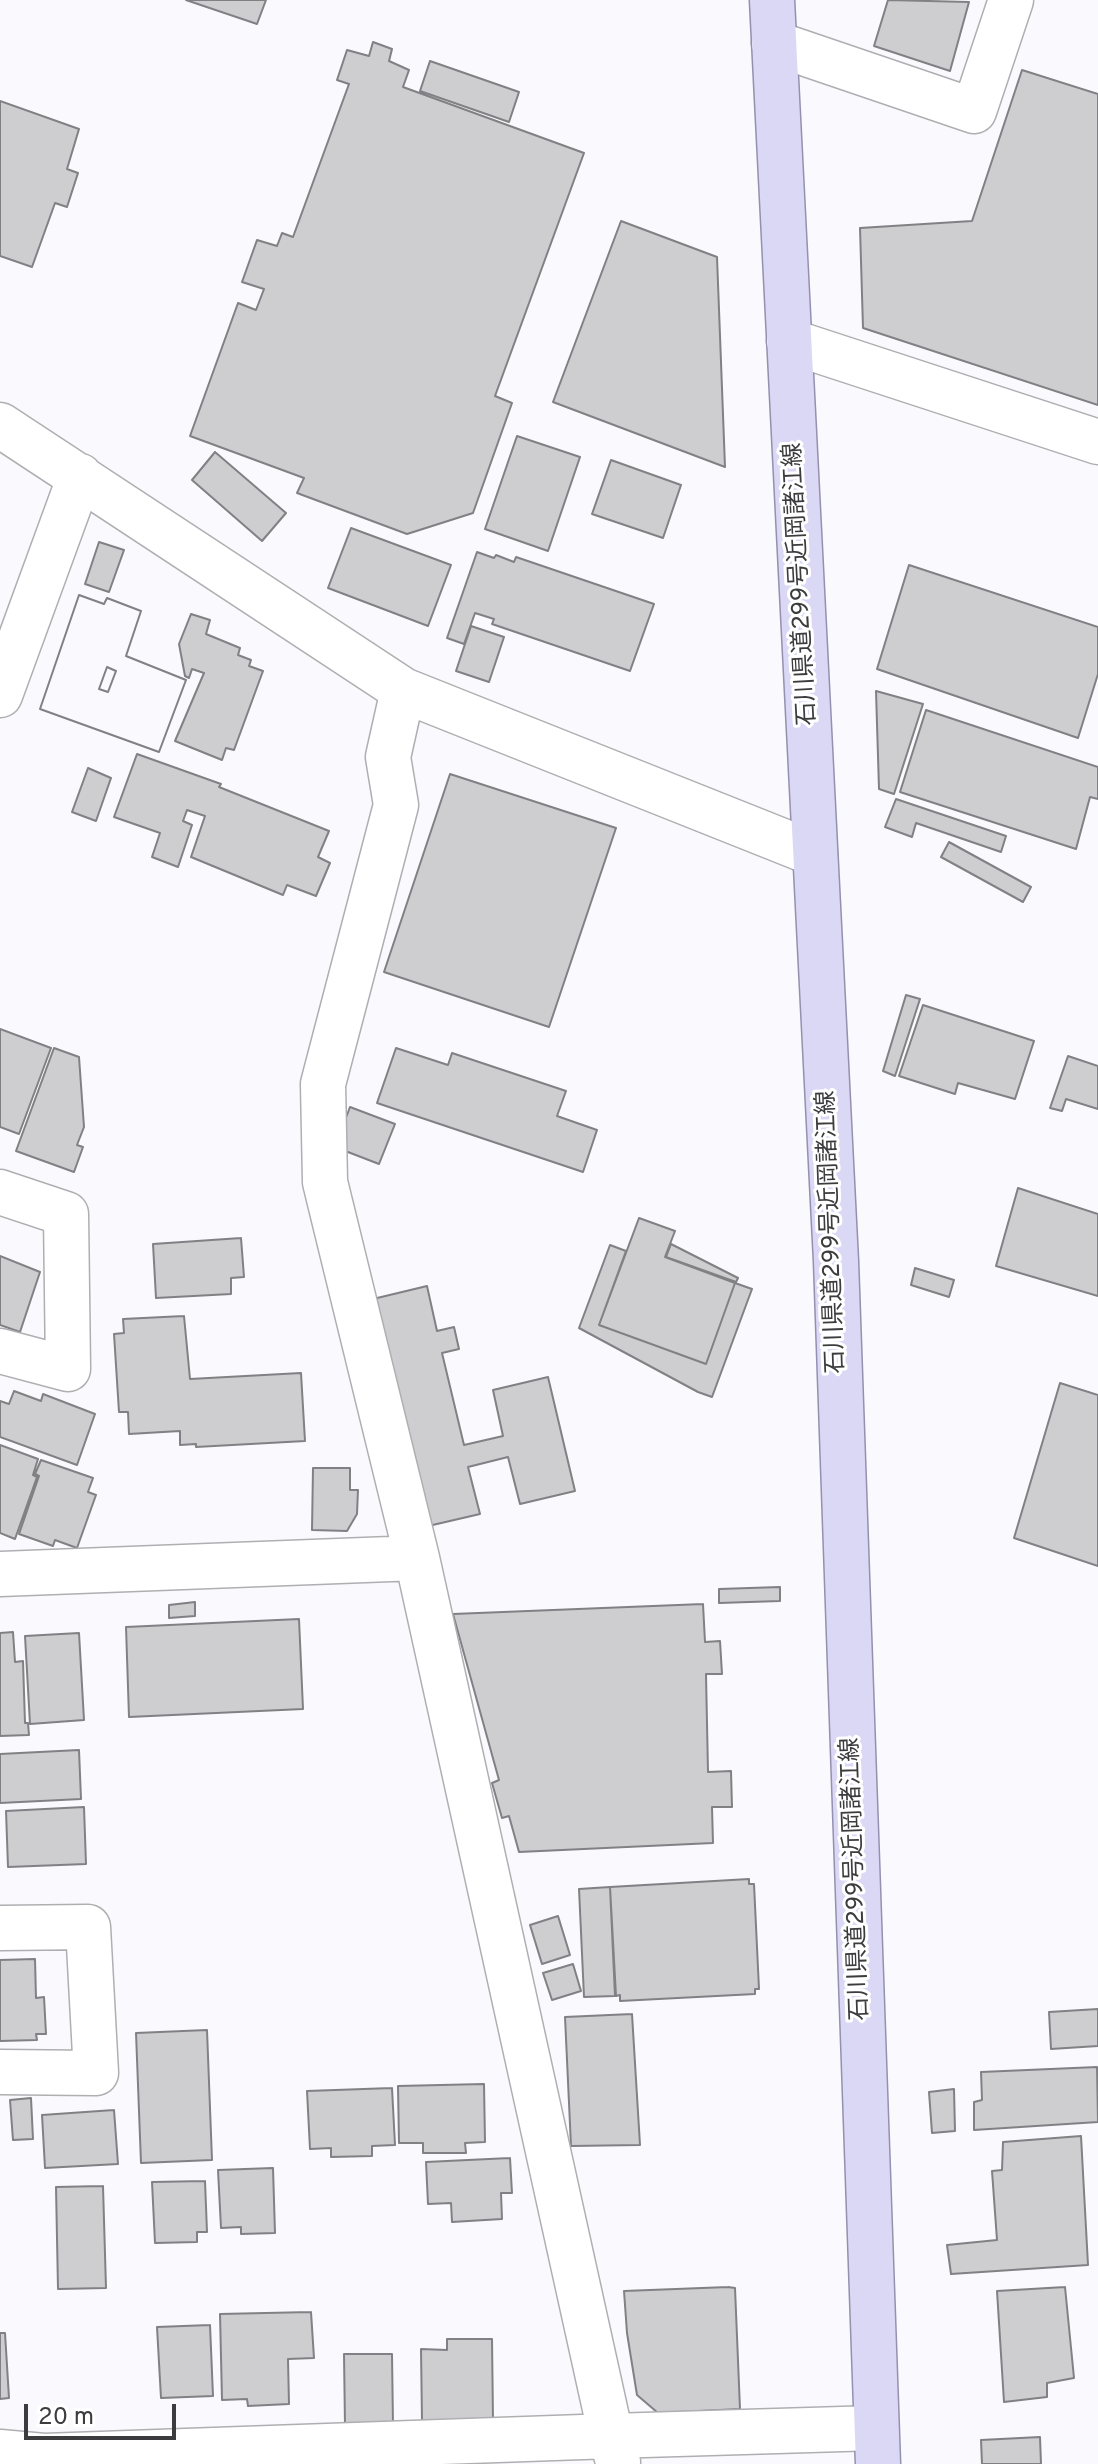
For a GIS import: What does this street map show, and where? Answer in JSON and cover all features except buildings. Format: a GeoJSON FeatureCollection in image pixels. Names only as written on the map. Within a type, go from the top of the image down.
{"type":"FeatureCollection","features":[{"type":"Feature","properties":{"kind":"main road","name":"石川県道299号近岡諸江線"},"geometry":{"type":"LineString","coordinates":[[772,0],[836,1261],[877,2446]]}},
{"type":"Feature","properties":{"kind":"street"},"geometry":{"type":"LineString","coordinates":[[774,43],[974,111],[1011,0]]}},
{"type":"Feature","properties":{"kind":"street"},"geometry":{"type":"LineString","coordinates":[[789,341],[1098,442]]}},
{"type":"Feature","properties":{"kind":"street"},"geometry":{"type":"LineString","coordinates":[[0,425],[403,690],[815,854]]}},
{"type":"Feature","properties":{"kind":"street"},"geometry":{"type":"LineString","coordinates":[[0,695],[80,476]]}},
{"type":"Feature","properties":{"kind":"street"},"geometry":{"type":"LineString","coordinates":[[403,690],[388,757],[396,805],[323,1084],[325,1182],[417,1558],[614,2450]]}},
{"type":"Feature","properties":{"kind":"street"},"geometry":{"type":"LineString","coordinates":[[0,1192],[66,1214],[68,1369],[0,1351]]}},
{"type":"Feature","properties":{"kind":"street"},"geometry":{"type":"LineString","coordinates":[[0,1574],[417,1558]]}},
{"type":"Feature","properties":{"kind":"street"},"geometry":{"type":"LineString","coordinates":[[0,1928],[88,1927],[96,2073],[0,2072]]}},
{"type":"Feature","properties":{"kind":"street"},"geometry":{"type":"LineString","coordinates":[[0,2452],[44,2456],[877,2446]]}}]}
